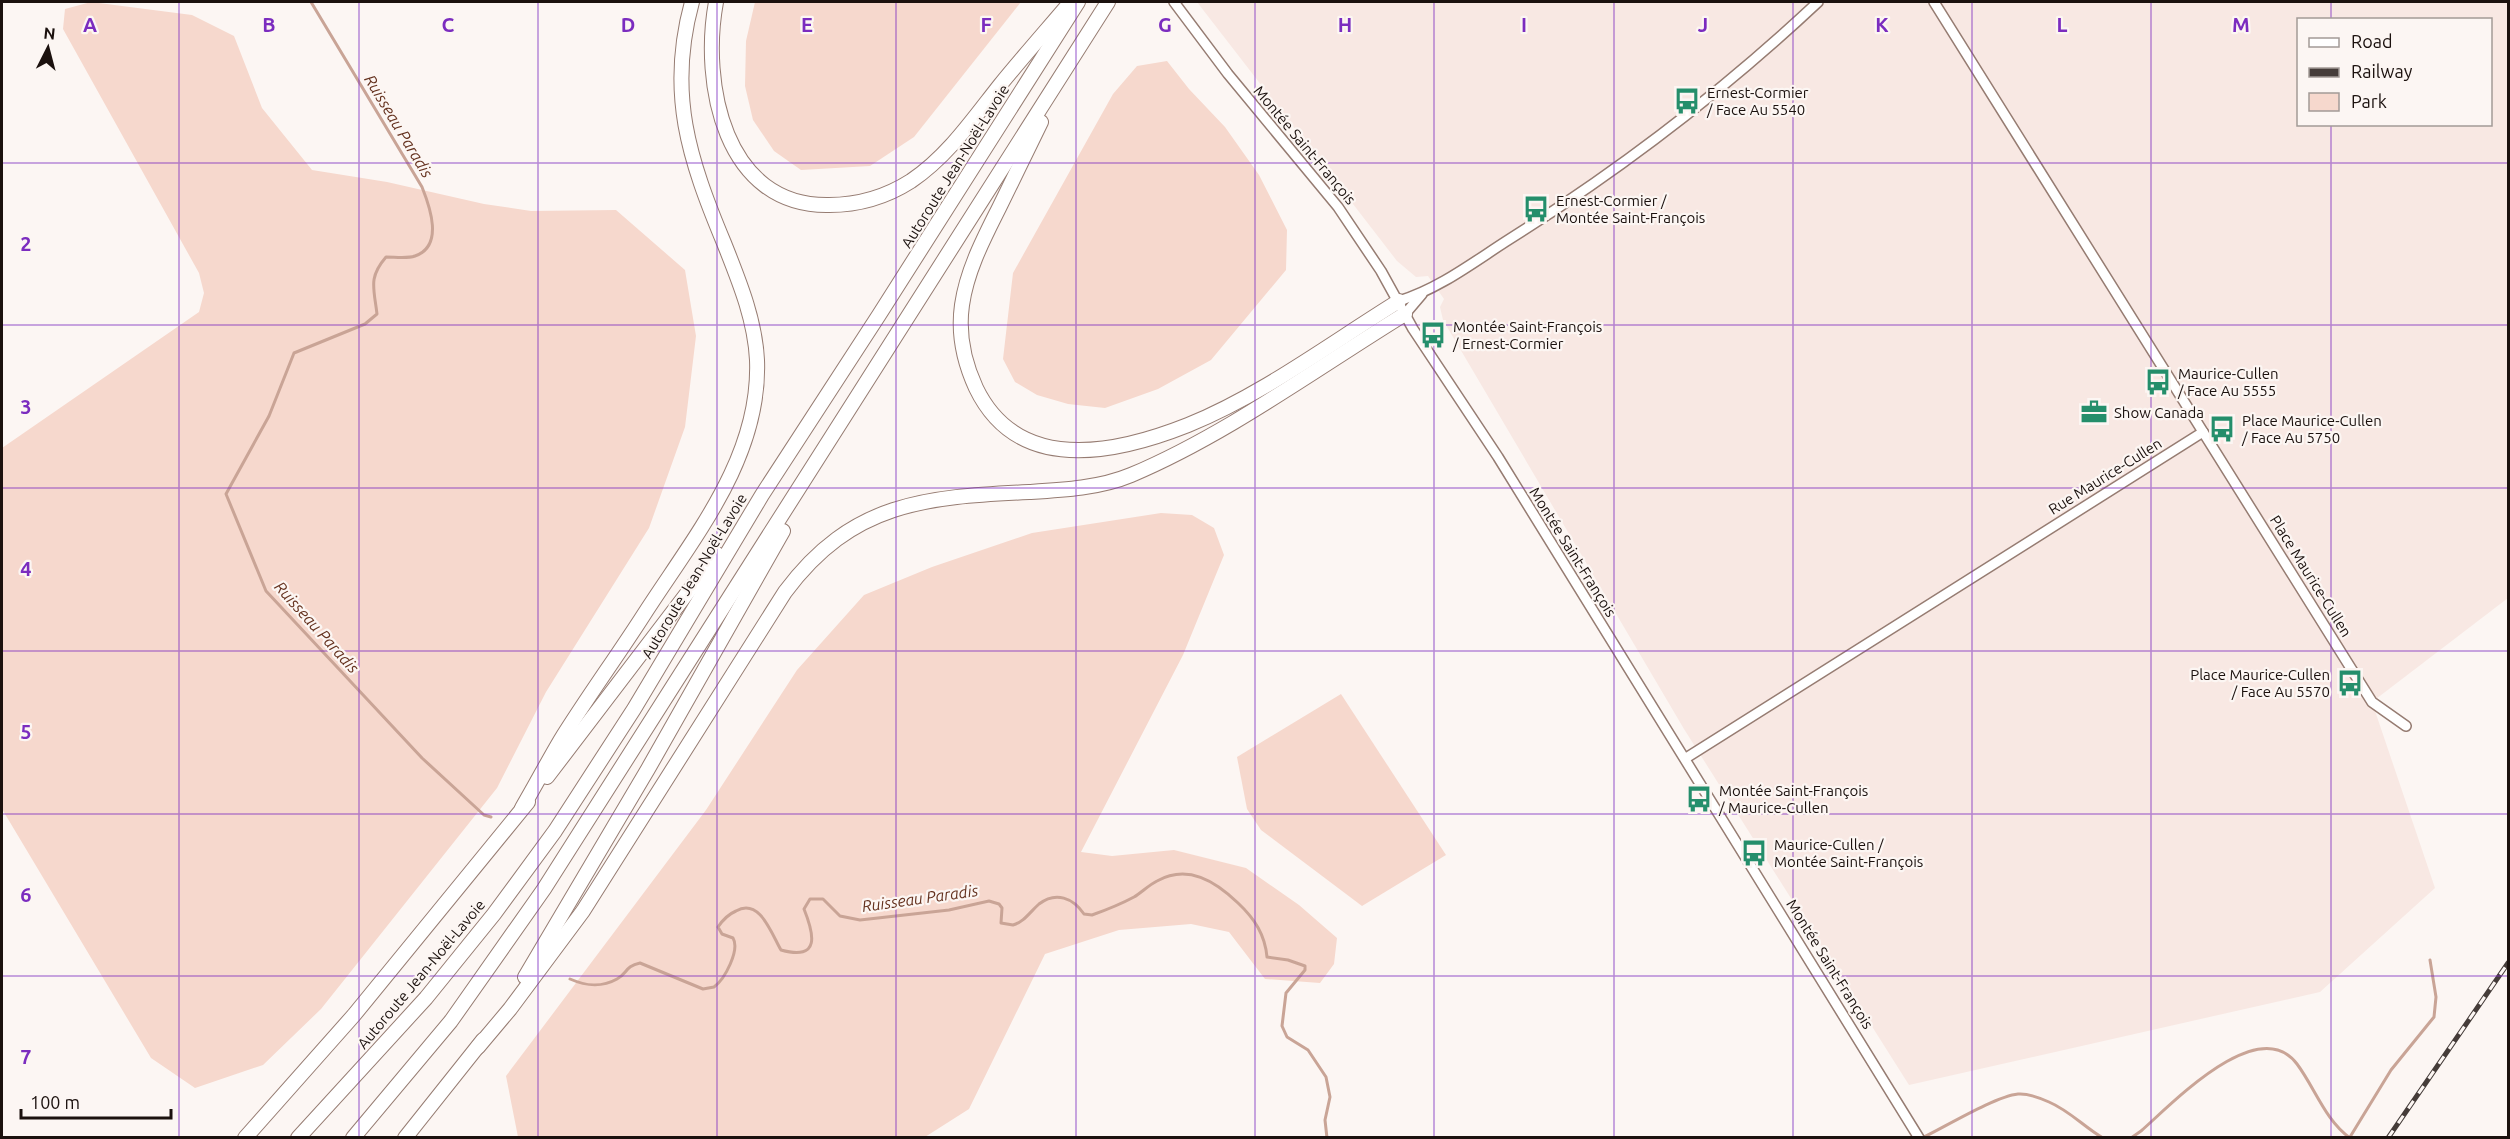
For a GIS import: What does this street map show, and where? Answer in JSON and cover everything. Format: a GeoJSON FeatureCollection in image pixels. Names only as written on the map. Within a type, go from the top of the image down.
{"type":"FeatureCollection","features":[{"type":"Feature","properties":{"kind":"highway"},"geometry":{"type":"LineString","coordinates":[[522,808],[560,741],[711,512],[740,454],[752,417],[757,369],[752,325],[736,273],[693,161],[683,114],[682,54],[692,2]]}},
{"type":"Feature","properties":{"kind":"highway"},"geometry":{"type":"LineString","coordinates":[[716,2],[711,47],[713,85],[719,115],[730,141],[748,167],[770,188],[795,201],[824,206],[870,200],[903,185],[927,169],[966,129],[1071,2]]}},
{"type":"Feature","properties":{"kind":"highway","name":"Autoroute Jean-Noël-Lavoie"},"geometry":{"type":"LineString","coordinates":[[298,1137],[426,998],[527,870],[634,710],[762,495],[1078,2]]}},
{"type":"Feature","properties":{"kind":"highway"},"geometry":{"type":"LineString","coordinates":[[353,1137],[441,1034],[514,934],[861,394],[1108,2]]}},
{"type":"Feature","properties":{"kind":"highway"},"geometry":{"type":"LineString","coordinates":[[1075,53],[981,245],[970,273],[962,305],[962,345],[970,375],[990,410],[1014,434],[1042,446],[1080,450],[1119,446],[1174,430],[1234,403],[1398,301]]}},
{"type":"Feature","properties":{"kind":"highway"},"geometry":{"type":"LineString","coordinates":[[405,1137],[510,1009],[583,911],[785,592],[810,562],[838,538],[883,513],[927,500],[961,495],[1082,487],[1131,475],[1221,428],[1405,314]]}},
{"type":"Feature","properties":{"kind":"highway"},"geometry":{"type":"LineString","coordinates":[[478,1047],[518,988],[572,899],[861,394]]}},
{"type":"Feature","properties":{"kind":"highway"},"geometry":{"type":"LineString","coordinates":[[245,1137],[303,1075],[365,1002],[593,720],[762,495]]}},
{"type":"Feature","properties":{"kind":"street","name":"Montée Saint-François"},"geometry":{"type":"LineString","coordinates":[[1174,2],[1228,74],[1338,207],[1387,280],[1405,314],[1498,457],[1556,554],[1686,758],[1919,1137]]}},
{"type":"Feature","properties":{"kind":"street"},"geometry":{"type":"LineString","coordinates":[[1398,301],[1422,294],[1561,207],[1644,148],[1726,83],[1818,2]]}},
{"type":"Feature","properties":{"kind":"street"},"geometry":{"type":"LineString","coordinates":[[1934,2],[2203,432]]}},
{"type":"Feature","properties":{"kind":"street"},"geometry":{"type":"LineString","coordinates":[[1405,314],[1422,294]]}},
{"type":"Feature","properties":{"kind":"street","name":"Place Maurice-Cullen"},"geometry":{"type":"LineString","coordinates":[[2203,432],[2372,702],[2406,726]]}},
{"type":"Feature","properties":{"kind":"street","name":"Rue Maurice-Cullen"},"geometry":{"type":"LineString","coordinates":[[1686,758],[2203,432]]}},
{"type":"Feature","properties":{"kind":"shaded area"},"geometry":{"type":"Polygon","coordinates":[[[1197,2],[2508,2],[2508,598],[2372,702],[2435,888],[2320,992],[1909,1085],[1684,729],[1443,320],[1440,307],[1444,299],[1428,276],[1416,277],[1397,261],[1197,2]]]}},
{"type":"Feature","properties":{"kind":"green space"},"geometry":{"type":"Polygon","coordinates":[[[91,2],[192,15],[234,36],[262,108],[312,170],[387,182],[484,204],[531,211],[616,210],[685,270],[696,336],[685,427],[649,528],[546,692],[497,788],[321,1009],[263,1065],[195,1088],[151,1058],[2,809],[2,448],[199,312],[204,293],[199,273],[63,29],[65,9],[91,2]]]}},
{"type":"Feature","properties":{"kind":"green space"},"geometry":{"type":"Polygon","coordinates":[[[755,2],[1021,2],[914,137],[870,166],[801,170],[774,151],[753,120],[745,86],[746,41],[755,2]]]}},
{"type":"Feature","properties":{"kind":"green space"},"geometry":{"type":"Polygon","coordinates":[[[1167,61],[1189,89],[1225,127],[1259,175],[1287,230],[1286,270],[1211,360],[1158,389],[1105,408],[1068,404],[1037,395],[1015,382],[1003,359],[1013,273],[1113,94],[1137,66],[1167,61]]]}},
{"type":"Feature","properties":{"kind":"green space"},"geometry":{"type":"Polygon","coordinates":[[[1161,513],[1192,515],[1214,528],[1224,555],[1183,655],[1081,852],[1112,856],[1174,850],[1246,868],[1299,905],[1337,938],[1334,964],[1320,983],[1265,979],[1229,932],[1191,924],[1119,930],[1045,954],[969,1109],[925,1137],[518,1137],[506,1076],[706,810],[797,670],[864,595],[932,567],[1032,533],[1161,513]]]}},
{"type":"Feature","properties":{"kind":"green space"},"geometry":{"type":"Polygon","coordinates":[[[1341,694],[1446,855],[1362,906],[1261,830],[1247,809],[1237,757],[1341,694]]]}},
{"type":"Feature","properties":{"kind":"waterway","name":"Ruisseau Paradis"},"geometry":{"type":"LineString","coordinates":[[311,2],[422,187],[431,215],[432,235],[424,251],[412,257],[386,257],[380,264],[374,277],[377,314],[365,324],[294,353],[269,416],[226,494],[266,591],[422,758],[484,815],[491,817]]}},
{"type":"Feature","properties":{"kind":"waterway","name":"Ruisseau Paradis"},"geometry":{"type":"LineString","coordinates":[[570,979],[588,984],[605,984],[623,975],[631,966],[640,963],[703,989],[714,987],[727,971],[735,950],[733,938],[722,934],[718,927],[731,914],[744,908],[758,913],[769,927],[781,950],[803,952],[811,943],[812,936],[804,909],[810,899],[823,899],[840,916],[860,920],[949,910],[989,901],[999,904],[1002,908],[1001,923],[1013,925],[1024,919],[1039,904],[1052,898],[1069,900],[1084,914],[1092,915],[1129,900],[1168,876],[1180,874],[1200,877],[1220,888],[1244,909],[1261,934],[1267,957],[1288,960],[1305,966],[1305,970],[1286,993],[1282,1026],[1287,1037],[1308,1050],[1326,1077],[1330,1097],[1325,1120],[1327,1138]]}},
{"type":"Feature","properties":{"kind":"waterway"},"geometry":{"type":"LineString","coordinates":[[2350,1137],[2391,1070],[2434,1017],[2436,997],[2430,960]]}},
{"type":"Feature","properties":{"kind":"waterway"},"geometry":{"type":"LineString","coordinates":[[2131,1138],[2215,1069],[2238,1056],[2260,1049],[2280,1051],[2297,1064],[2327,1113],[2341,1131],[2350,1138]]}},
{"type":"Feature","properties":{"kind":"waterway"},"geometry":{"type":"LineString","coordinates":[[1922,1138],[1997,1100],[2018,1094],[2038,1097],[2057,1106],[2103,1138]]}},
{"type":"Feature","properties":{"kind":"railway"},"geometry":{"type":"LineString","coordinates":[[2388,1138],[2508,963]]}},
{"type":"Feature","properties":{"kind":"place","name":"Ernest-Cormier / Face Au 5540"},"geometry":{"type":"Point","coordinates":[1687,101]}},
{"type":"Feature","properties":{"kind":"place","name":"Ernest-Cormier / Montée Saint-François"},"geometry":{"type":"Point","coordinates":[1536,209]}},
{"type":"Feature","properties":{"kind":"place","name":"Montée Saint-François / Ernest-Cormier"},"geometry":{"type":"Point","coordinates":[1433,335]}},
{"type":"Feature","properties":{"kind":"place","name":"Maurice-Cullen / Face Au 5555"},"geometry":{"type":"Point","coordinates":[2158,382]}},
{"type":"Feature","properties":{"kind":"place","name":"Show Canada"},"geometry":{"type":"Point","coordinates":[2094,412]}},
{"type":"Feature","properties":{"kind":"place","name":"Place Maurice-Cullen / Face Au 5750"},"geometry":{"type":"Point","coordinates":[2222,429]}},
{"type":"Feature","properties":{"kind":"place","name":"Place Maurice-Cullen / Face Au 5570"},"geometry":{"type":"Point","coordinates":[2350,683]}},
{"type":"Feature","properties":{"kind":"place","name":"Montée Saint-François / Maurice-Cullen"},"geometry":{"type":"Point","coordinates":[1699,799]}},
{"type":"Feature","properties":{"kind":"place","name":"Maurice-Cullen / Montée Saint-François"},"geometry":{"type":"Point","coordinates":[1754,853]}}]}
